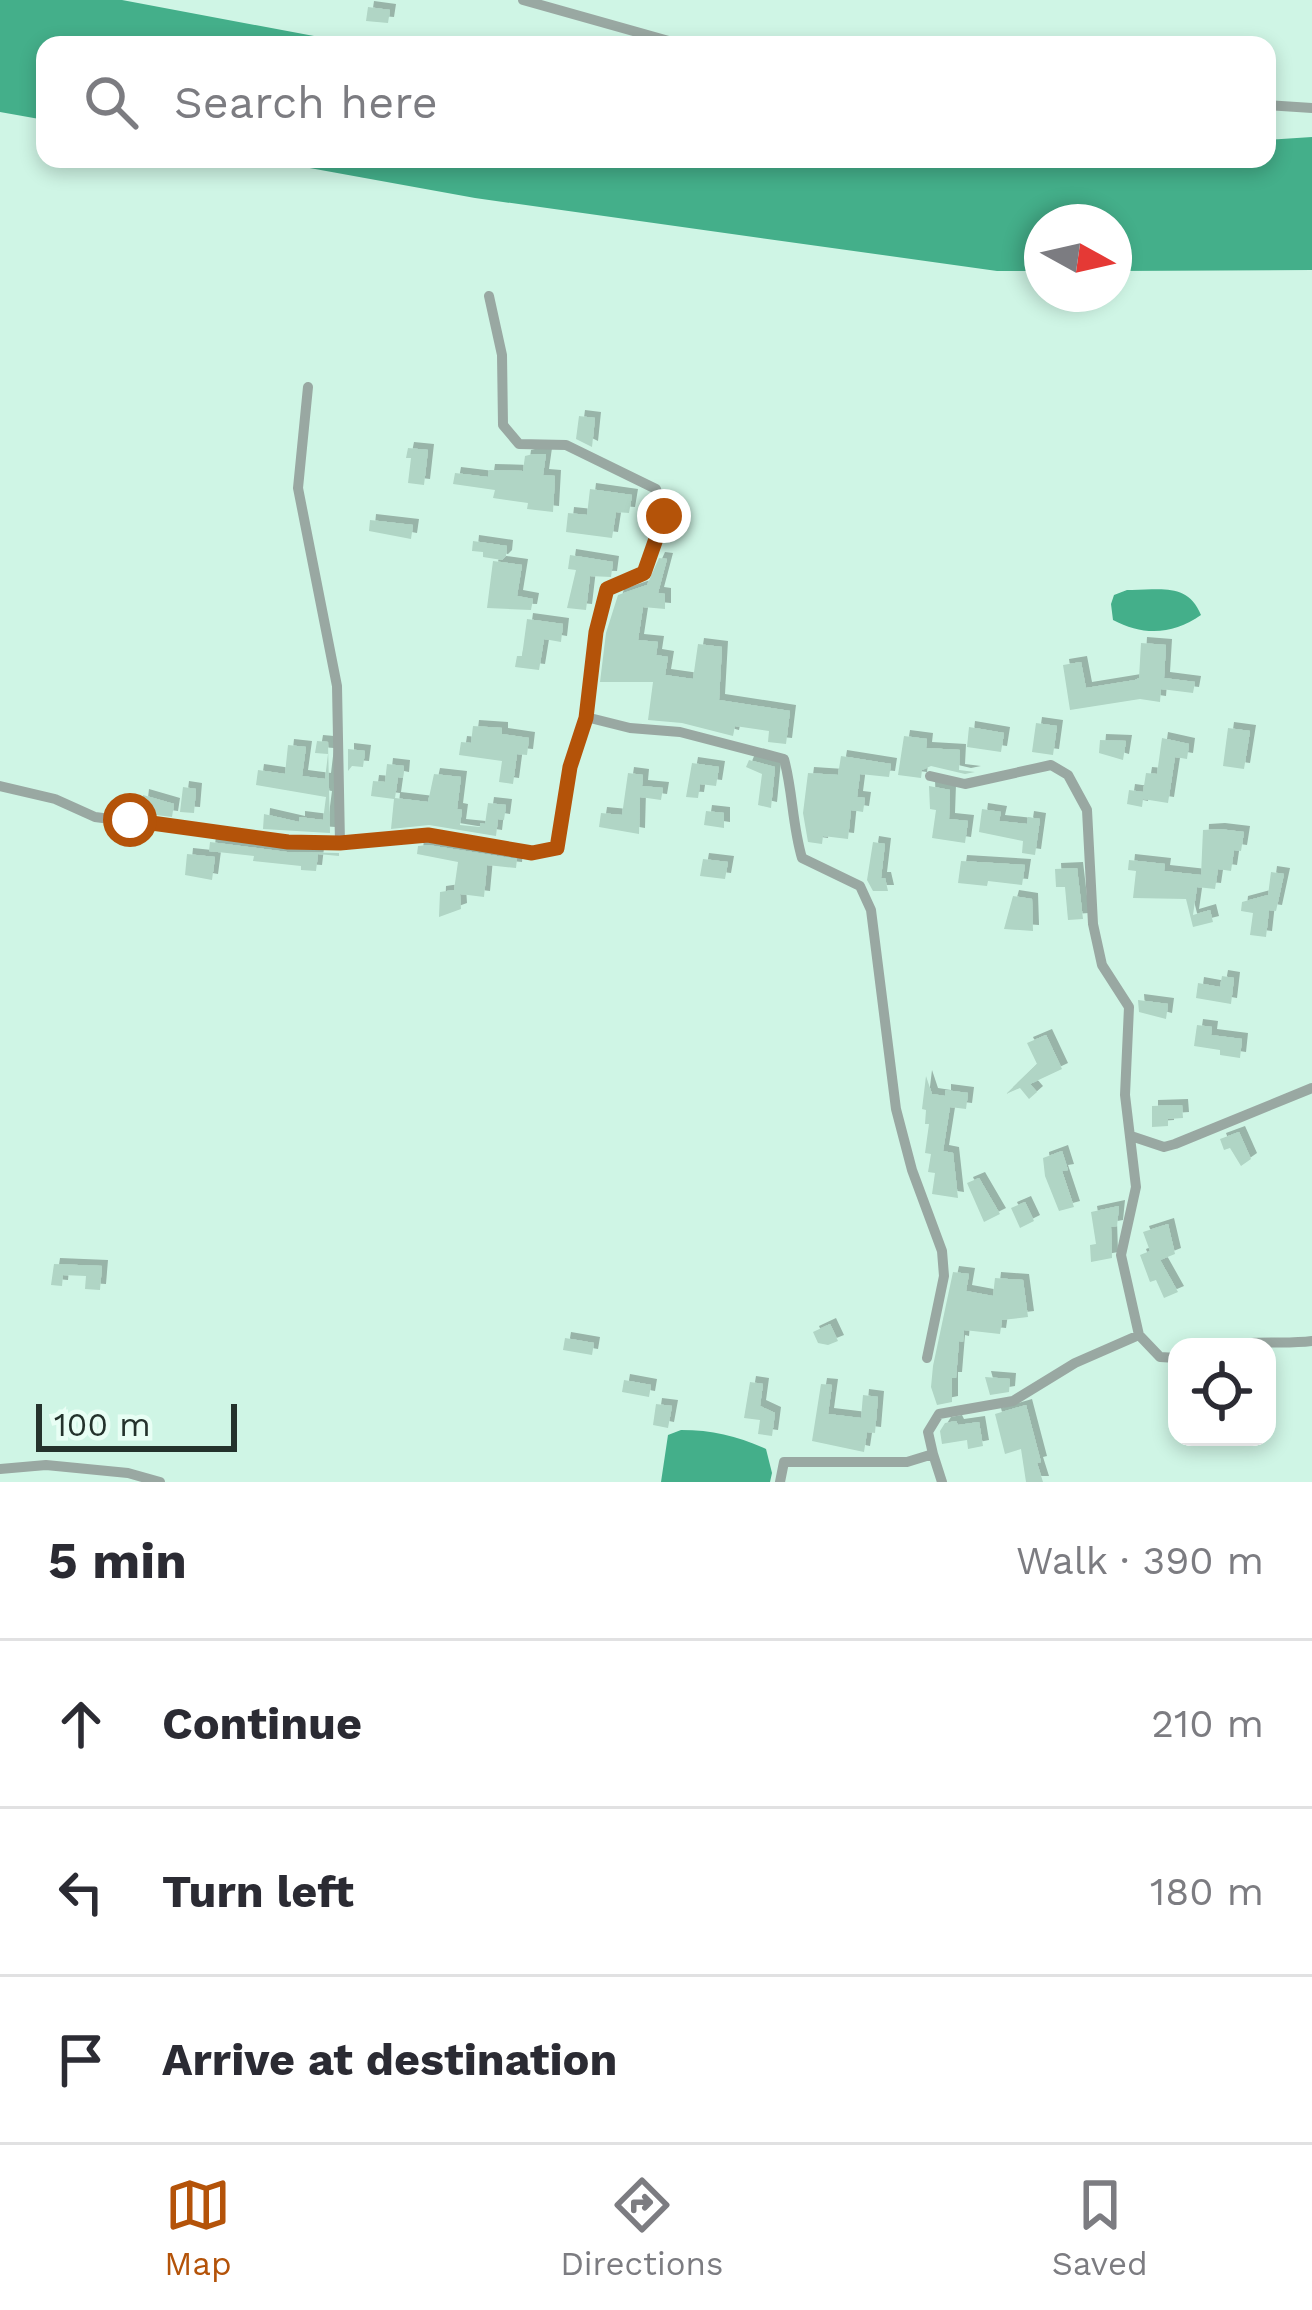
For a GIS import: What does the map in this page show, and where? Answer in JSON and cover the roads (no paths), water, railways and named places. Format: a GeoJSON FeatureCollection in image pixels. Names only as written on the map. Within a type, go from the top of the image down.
{"type":"FeatureCollection","features":[{"type":"Feature","properties":{"kind":"street"},"geometry":{"type":"LineString","coordinates":[[523,0],[651,36]]}},
{"type":"Feature","properties":{"kind":"street"},"geometry":{"type":"LineString","coordinates":[[1276,106],[1312,108]]}},
{"type":"Feature","properties":{"kind":"street"},"geometry":{"type":"LineString","coordinates":[[0,786],[55,799],[94,817],[288,842],[428,835],[532,853],[557,848],[570,767],[586,718],[596,632],[607,589],[644,573],[664,516],[656,489],[566,445],[519,444],[503,424],[502,355],[489,296]]}},
{"type":"Feature","properties":{"kind":"street"},"geometry":{"type":"LineString","coordinates":[[308,387],[298,488],[337,686],[340,843]]}},
{"type":"Feature","properties":{"kind":"street"},"geometry":{"type":"LineString","coordinates":[[586,718],[680,732],[784,759],[802,857],[860,886],[871,910],[896,1109],[942,1251],[944,1276],[927,1358]]}},
{"type":"Feature","properties":{"kind":"street"},"geometry":{"type":"LineString","coordinates":[[929,776],[965,784],[1042,765],[1068,775],[1087,810],[1094,924],[1102,965],[1130,1007],[1125,1095],[1136,1187],[1121,1256],[1139,1335],[1160,1357],[1168,1357]]}},
{"type":"Feature","properties":{"kind":"street"},"geometry":{"type":"LineString","coordinates":[[1131,1136],[1164,1147],[1312,1088]]}},
{"type":"Feature","properties":{"kind":"street"},"geometry":{"type":"LineString","coordinates":[[942,1482],[928,1432],[939,1414],[1013,1401],[1075,1363],[1139,1335]]}},
{"type":"Feature","properties":{"kind":"street"},"geometry":{"type":"LineString","coordinates":[[1276,1343],[1312,1341]]}},
{"type":"Feature","properties":{"kind":"street"},"geometry":{"type":"LineString","coordinates":[[780,1482],[784,1462],[907,1462],[933,1454]]}},
{"type":"Feature","properties":{"kind":"street"},"geometry":{"type":"LineString","coordinates":[[2,1474],[46,1465],[128,1473],[160,1482]]}}]}
